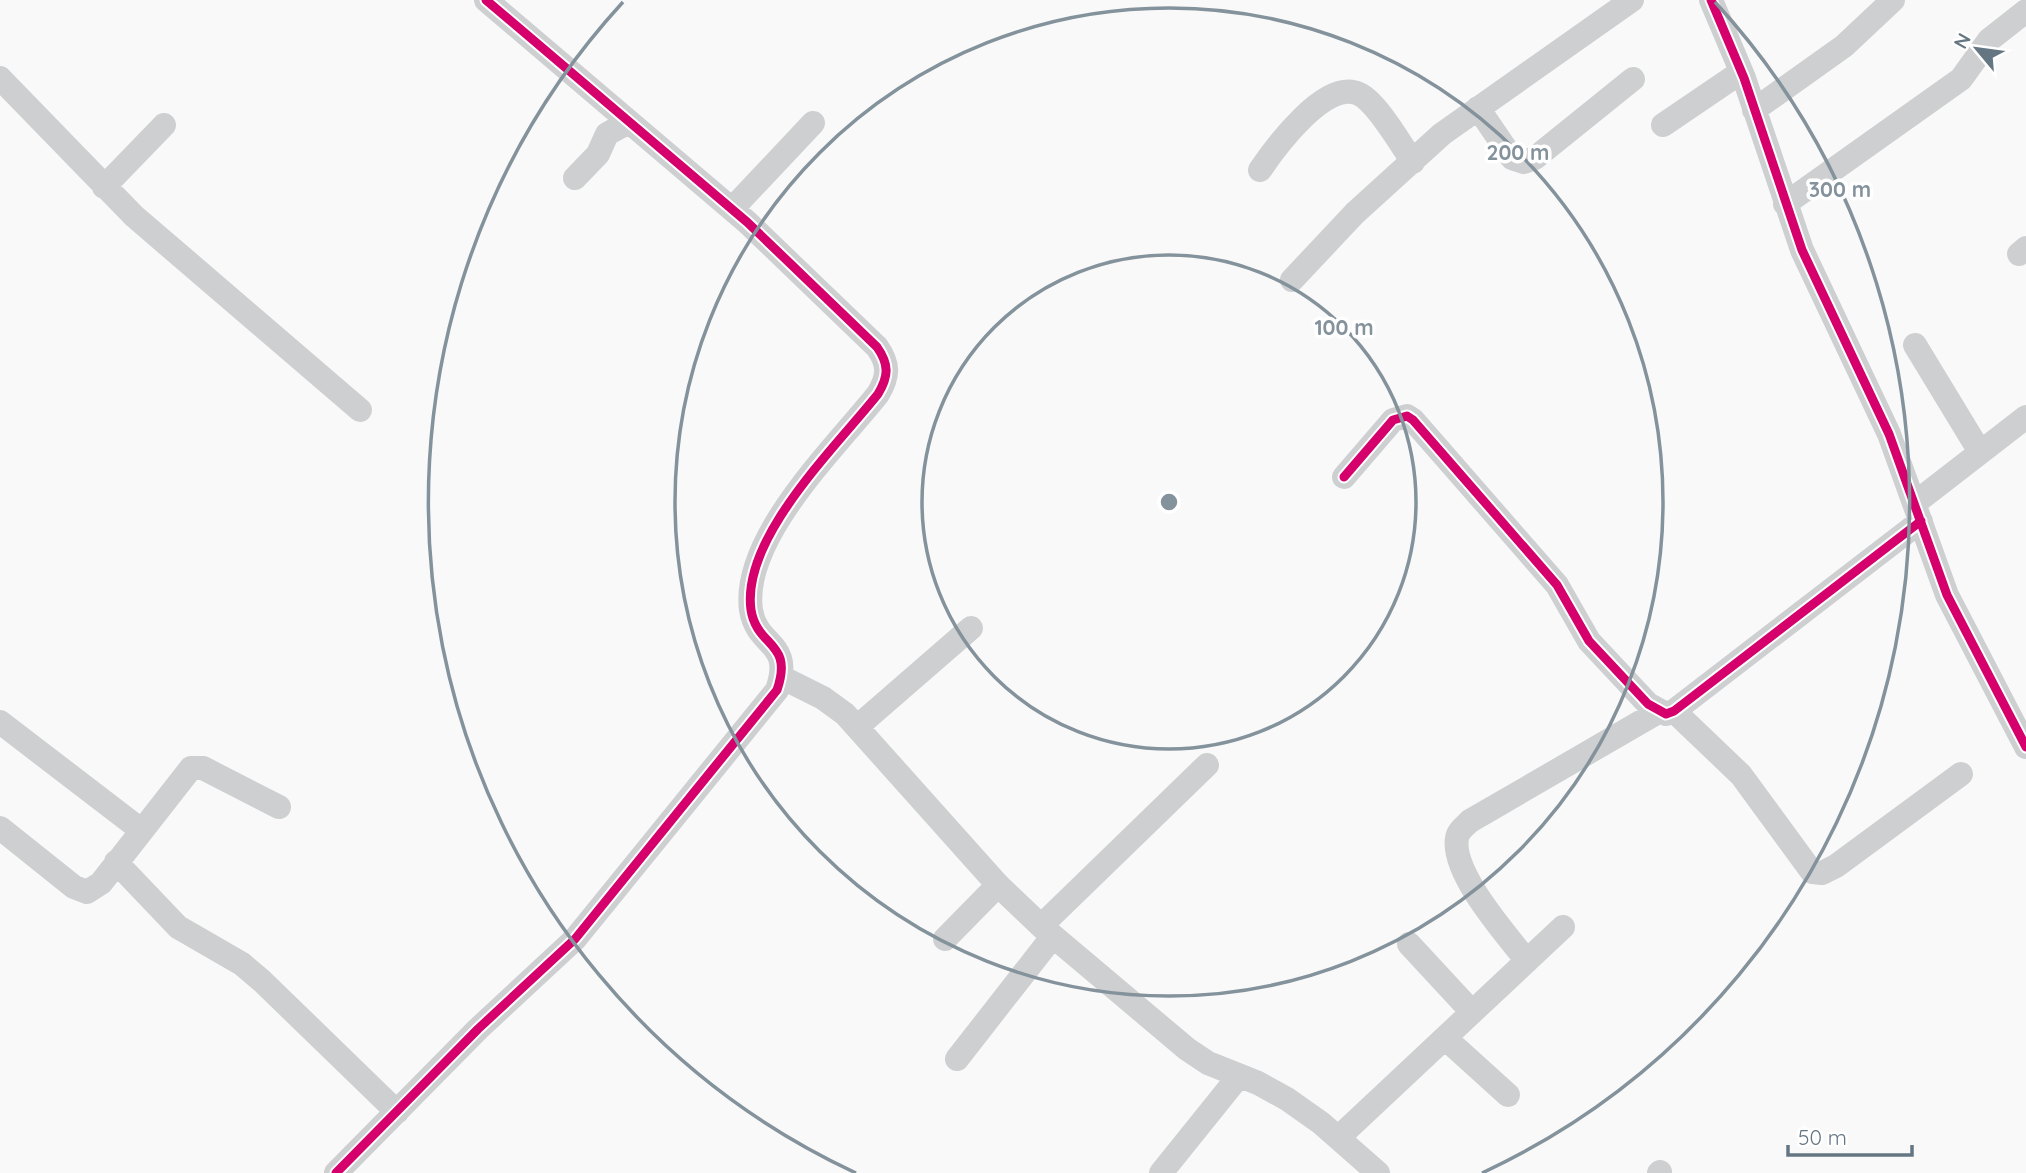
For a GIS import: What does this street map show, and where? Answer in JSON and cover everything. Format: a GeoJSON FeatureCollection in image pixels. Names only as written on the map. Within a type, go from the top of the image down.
{"type":"FeatureCollection","features":[{"type":"Feature","properties":{"kind":"street"},"geometry":{"type":"LineString","coordinates":[[336,1173],[575,939],[777,690],[783,665],[779,654],[758,627],[751,611],[753,576],[758,557],[780,515],[878,394],[887,370],[885,358],[877,347],[732,209],[486,0]]}},
{"type":"Feature","properties":{"kind":"street"},"geometry":{"type":"LineString","coordinates":[[1292,280],[1355,213],[1442,134],[1632,0]]}},
{"type":"Feature","properties":{"kind":"street"},"geometry":{"type":"LineString","coordinates":[[1711,0],[1741,72],[1785,204],[1812,274],[1889,434],[1947,595],[2023,731]]}},
{"type":"Feature","properties":{"kind":"street"},"geometry":{"type":"LineString","coordinates":[[1754,110],[1844,46],[1893,0]]}},
{"type":"Feature","properties":{"kind":"street"},"geometry":{"type":"LineString","coordinates":[[1785,204],[1962,79],[1989,40],[2026,11]]}},
{"type":"Feature","properties":{"kind":"street"},"geometry":{"type":"LineString","coordinates":[[1663,125],[1741,72]]}},
{"type":"Feature","properties":{"kind":"street"},"geometry":{"type":"LineString","coordinates":[[0,78],[144,225],[360,410]]}},
{"type":"Feature","properties":{"kind":"street"},"geometry":{"type":"LineString","coordinates":[[1478,108],[1512,158],[1524,162],[1535,158],[1633,79]]}},
{"type":"Feature","properties":{"kind":"street"},"geometry":{"type":"LineString","coordinates":[[1260,170],[1300,118],[1339,94],[1353,92],[1368,101],[1413,162]]}},
{"type":"Feature","properties":{"kind":"street"},"geometry":{"type":"LineString","coordinates":[[575,178],[598,154],[607,134],[629,122]]}},
{"type":"Feature","properties":{"kind":"street"},"geometry":{"type":"LineString","coordinates":[[732,209],[813,123]]}},
{"type":"Feature","properties":{"kind":"street"},"geometry":{"type":"LineString","coordinates":[[104,187],[164,125]]}},
{"type":"Feature","properties":{"kind":"street"},"geometry":{"type":"LineString","coordinates":[[1914,345],[1980,452]]}},
{"type":"Feature","properties":{"kind":"street"},"geometry":{"type":"LineString","coordinates":[[1344,477],[1393,420],[1407,416],[1413,420],[1557,585],[1590,641],[1666,712],[1741,775],[1812,872],[1822,873],[1836,866],[1961,774]]}},
{"type":"Feature","properties":{"kind":"street"},"geometry":{"type":"LineString","coordinates":[[1527,961],[1471,886],[1457,839],[1461,830],[1470,821],[1666,712],[1918,512],[1980,452],[2026,417]]}},
{"type":"Feature","properties":{"kind":"street"},"geometry":{"type":"LineString","coordinates":[[857,727],[971,628]]}},
{"type":"Feature","properties":{"kind":"street"},"geometry":{"type":"LineString","coordinates":[[781,677],[823,698],[857,727],[998,885],[1047,931],[1187,1049],[1208,1063],[1287,1099],[1338,1138],[1364,1169]]}},
{"type":"Feature","properties":{"kind":"street"},"geometry":{"type":"LineString","coordinates":[[0,722],[141,830]]}},
{"type":"Feature","properties":{"kind":"street"},"geometry":{"type":"LineString","coordinates":[[957,1059],[1047,931],[1207,765]]}},
{"type":"Feature","properties":{"kind":"street"},"geometry":{"type":"LineString","coordinates":[[0,828],[82,891],[94,889],[186,774],[197,766],[279,807]]}},
{"type":"Feature","properties":{"kind":"street"},"geometry":{"type":"LineString","coordinates":[[116,862],[178,927],[242,964],[262,981],[397,1112]]}},
{"type":"Feature","properties":{"kind":"street"},"geometry":{"type":"LineString","coordinates":[[945,939],[998,885]]}},
{"type":"Feature","properties":{"kind":"street"},"geometry":{"type":"LineString","coordinates":[[1338,1138],[1563,927]]}},
{"type":"Feature","properties":{"kind":"street"},"geometry":{"type":"LineString","coordinates":[[1409,944],[1472,1012]]}},
{"type":"Feature","properties":{"kind":"street"},"geometry":{"type":"LineString","coordinates":[[1445,1038],[1508,1096]]}},
{"type":"Feature","properties":{"kind":"street"},"geometry":{"type":"LineString","coordinates":[[1161,1173],[1239,1076]]}},
{"type":"Feature","properties":{"kind":"cycle path"},"geometry":{"type":"LineString","coordinates":[[336,1173],[478,1029],[575,939],[777,690],[781,662],[778,653],[760,632],[751,610],[752,582],[761,553],[795,495],[878,394],[886,376],[884,359],[877,347],[747,222],[486,0]]}},
{"type":"Feature","properties":{"kind":"cycle path"},"geometry":{"type":"LineString","coordinates":[[1711,0],[1744,78],[1802,250],[1889,434],[1947,595],[2026,747]]}},
{"type":"Feature","properties":{"kind":"cycle path"},"geometry":{"type":"LineString","coordinates":[[1344,477],[1393,420],[1407,416],[1413,420],[1557,585],[1589,641],[1648,704],[1666,714],[1674,711],[1921,521]]}}]}
